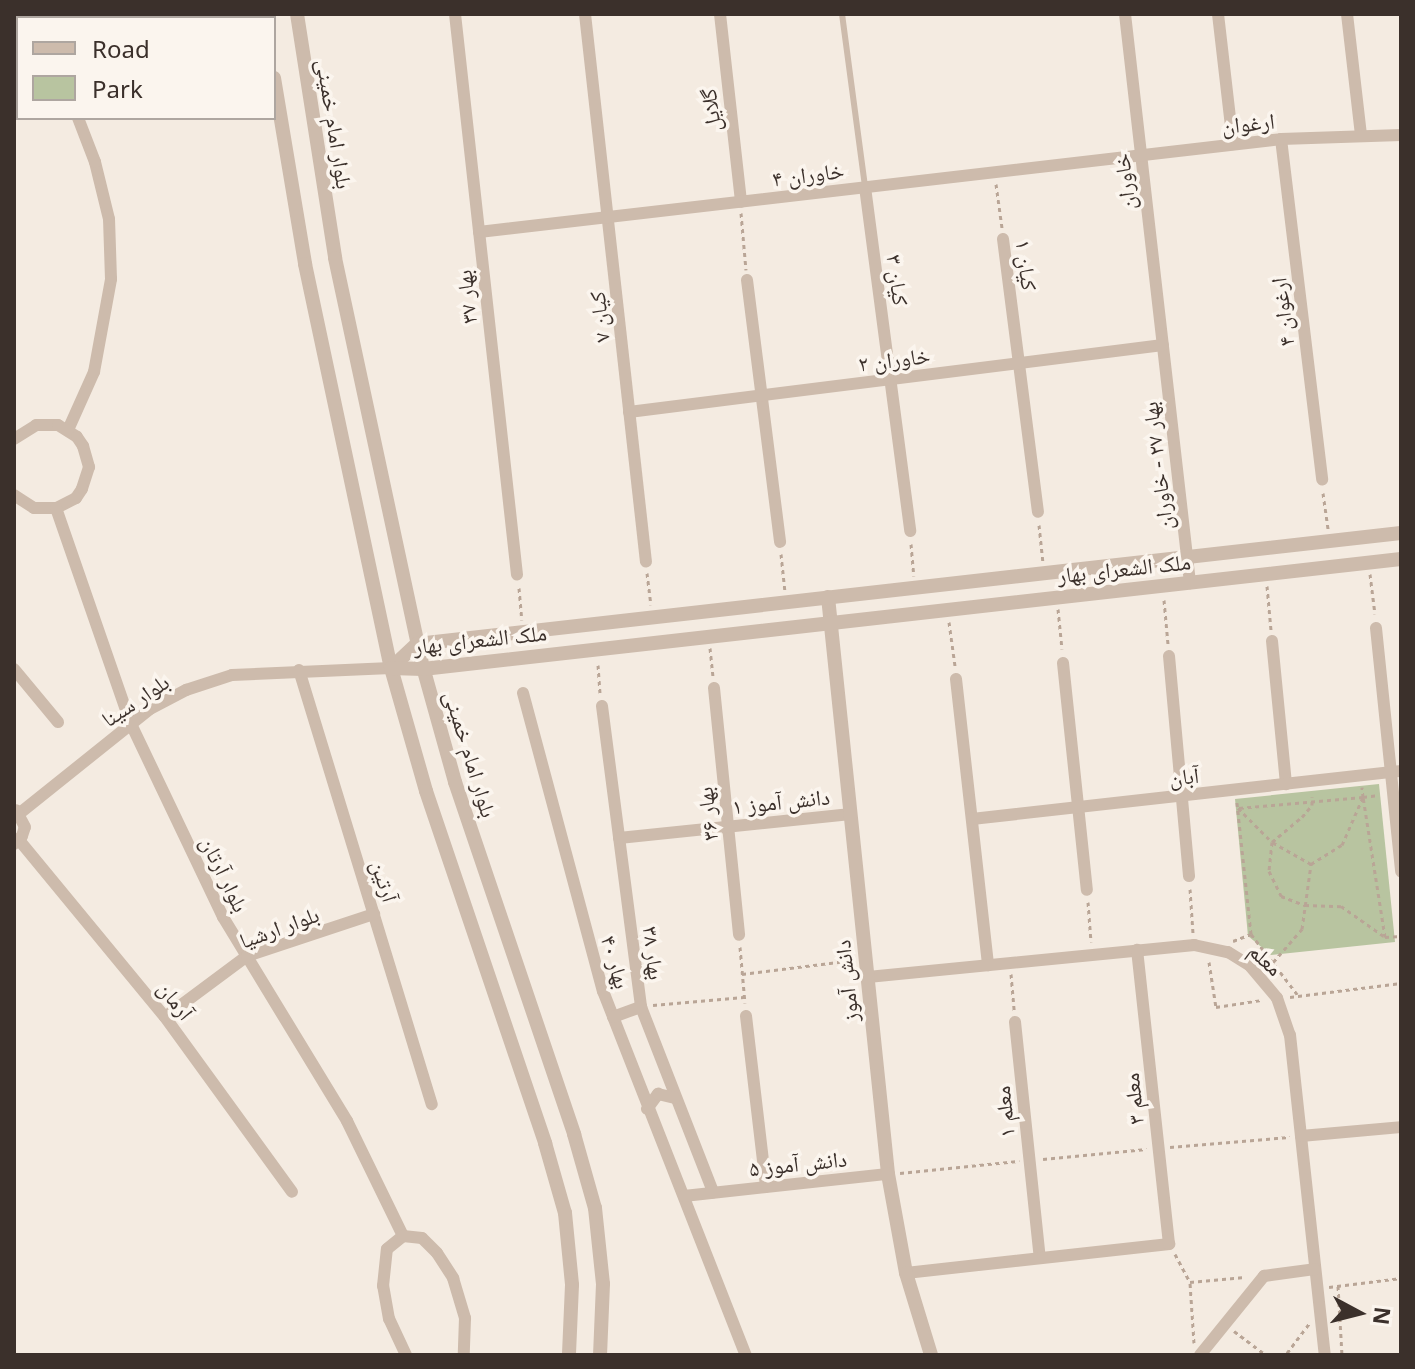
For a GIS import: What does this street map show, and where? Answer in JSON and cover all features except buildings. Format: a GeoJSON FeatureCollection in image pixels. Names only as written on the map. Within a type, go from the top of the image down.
{"type":"FeatureCollection","features":[{"type":"Feature","properties":{"kind":"street","name":"بلوار امام خمینی"},"geometry":{"type":"LineString","coordinates":[[297,14],[335,258],[423,669],[455,782],[574,1134],[595,1208],[603,1284],[600,1355]]}},
{"type":"Feature","properties":{"kind":"street","name":"بهار ۳۷"},"geometry":{"type":"LineString","coordinates":[[455,14],[517,575]]}},
{"type":"Feature","properties":{"kind":"street","name":"کیان ۷"},"geometry":{"type":"LineString","coordinates":[[585,14],[646,562]]}},
{"type":"Feature","properties":{"kind":"street","name":"گلایل"},"geometry":{"type":"LineString","coordinates":[[720,14],[741,202]]}},
{"type":"Feature","properties":{"kind":"street","name":"خاوران"},"geometry":{"type":"LineString","coordinates":[[1125,14],[1163,345]]}},
{"type":"Feature","properties":{"kind":"street"},"geometry":{"type":"LineString","coordinates":[[1218,14],[1233,144]]}},
{"type":"Feature","properties":{"kind":"street"},"geometry":{"type":"LineString","coordinates":[[1347,14],[1361,135]]}},
{"type":"Feature","properties":{"kind":"street"},"geometry":{"type":"LineString","coordinates":[[276,90],[305,264],[391,668],[426,791],[545,1143],[565,1213],[572,1285],[569,1355]]}},
{"type":"Feature","properties":{"kind":"street"},"geometry":{"type":"LineString","coordinates":[[68,430],[94,372],[111,279],[109,219],[95,162],[79,120]]}},
{"type":"Feature","properties":{"kind":"street","name":"ارغوان"},"geometry":{"type":"LineString","coordinates":[[1141,155],[1281,139],[1401,135]]}},
{"type":"Feature","properties":{"kind":"street","name":"ارغوان ۴"},"geometry":{"type":"LineString","coordinates":[[1281,139],[1322,480]]}},
{"type":"Feature","properties":{"kind":"street","name":"خاوران ۴"},"geometry":{"type":"LineString","coordinates":[[479,232],[1141,155]]}},
{"type":"Feature","properties":{"kind":"street","name":"کیان ۳"},"geometry":{"type":"LineString","coordinates":[[865,187],[910,531]]}},
{"type":"Feature","properties":{"kind":"street","name":"کیان ۱"},"geometry":{"type":"LineString","coordinates":[[1003,239],[1038,512]]}},
{"type":"Feature","properties":{"kind":"street"},"geometry":{"type":"LineString","coordinates":[[747,280],[780,542]]}},
{"type":"Feature","properties":{"kind":"street","name":"خاوران ۲"},"geometry":{"type":"LineString","coordinates":[[629,412],[1163,345]]}},
{"type":"Feature","properties":{"kind":"street","name":"بهار ۲۷ - خاوران"},"geometry":{"type":"LineString","coordinates":[[1163,345],[1190,583]]}},
{"type":"Feature","properties":{"kind":"street"},"geometry":{"type":"LineString","coordinates":[[14,439],[36,425],[58,425],[68,430],[83,446],[89,467],[76,498],[56,508],[34,508],[14,495]]}},
{"type":"Feature","properties":{"kind":"street","name":"بلوار آرتان"},"geometry":{"type":"LineString","coordinates":[[56,508],[131,724],[223,917],[347,1121],[403,1236]]}},
{"type":"Feature","properties":{"kind":"street","name":"ملک الشعرای بهار"},"geometry":{"type":"LineString","coordinates":[[391,668],[417,644],[1401,533]]}},
{"type":"Feature","properties":{"kind":"street","name":"ملک الشعرای بهار"},"geometry":{"type":"LineString","coordinates":[[391,668],[423,669],[1401,559]]}},
{"type":"Feature","properties":{"kind":"street","name":"دانش آموز"},"geometry":{"type":"LineString","coordinates":[[828,597],[888,1174],[906,1273],[931,1355]]}},
{"type":"Feature","properties":{"kind":"street"},"geometry":{"type":"LineString","coordinates":[[1376,628],[1396,772],[1393,793],[1401,872]]}},
{"type":"Feature","properties":{"kind":"street"},"geometry":{"type":"LineString","coordinates":[[1272,641],[1286,784]]}},
{"type":"Feature","properties":{"kind":"street"},"geometry":{"type":"LineString","coordinates":[[1169,656],[1189,876]]}},
{"type":"Feature","properties":{"kind":"street"},"geometry":{"type":"LineString","coordinates":[[1063,663],[1087,890]]}},
{"type":"Feature","properties":{"kind":"street","name":"بلوار سینا"},"geometry":{"type":"LineString","coordinates":[[17,811],[150,709],[186,690],[232,675],[391,668]]}},
{"type":"Feature","properties":{"kind":"street"},"geometry":{"type":"LineString","coordinates":[[14,669],[58,722]]}},
{"type":"Feature","properties":{"kind":"street","name":"آرتین"},"geometry":{"type":"LineString","coordinates":[[299,670],[432,1104]]}},
{"type":"Feature","properties":{"kind":"street"},"geometry":{"type":"LineString","coordinates":[[956,679],[988,965]]}},
{"type":"Feature","properties":{"kind":"street","name":"بهار ۳۶"},"geometry":{"type":"LineString","coordinates":[[714,688],[739,935]]}},
{"type":"Feature","properties":{"kind":"street","name":"بهار ۴۰"},"geometry":{"type":"LineString","coordinates":[[523,693],[613,1017],[746,1355]]}},
{"type":"Feature","properties":{"kind":"street","name":"بهار ۳۸"},"geometry":{"type":"LineString","coordinates":[[602,706],[641,1007],[713,1192]]}},
{"type":"Feature","properties":{"kind":"street","name":"آبان"},"geometry":{"type":"LineString","coordinates":[[972,819],[1396,772]]}},
{"type":"Feature","properties":{"kind":"street"},"geometry":{"type":"LineString","coordinates":[[17,811],[25,827],[17,842]]}},
{"type":"Feature","properties":{"kind":"street","name":"دانش آموز ۱"},"geometry":{"type":"LineString","coordinates":[[619,838],[851,814]]}},
{"type":"Feature","properties":{"kind":"street","name":"آرمان"},"geometry":{"type":"LineString","coordinates":[[17,842],[165,1017],[292,1192]]}},
{"type":"Feature","properties":{"kind":"street","name":"بلوار ارشیا"},"geometry":{"type":"LineString","coordinates":[[165,1017],[247,956],[374,914]]}},
{"type":"Feature","properties":{"kind":"street"},"geometry":{"type":"LineString","coordinates":[[868,977],[1137,950],[1206,947]]}},
{"type":"Feature","properties":{"kind":"street","name":"معلم"},"geometry":{"type":"LineString","coordinates":[[1206,947],[1250,966],[1277,998],[1290,1035],[1325,1355]]}},
{"type":"Feature","properties":{"kind":"street","name":"معلم ۳"},"geometry":{"type":"LineString","coordinates":[[1137,950],[1169,1244]]}},
{"type":"Feature","properties":{"kind":"street"},"geometry":{"type":"LineString","coordinates":[[613,1017],[641,1007]]}},
{"type":"Feature","properties":{"kind":"street"},"geometry":{"type":"LineString","coordinates":[[746,1016],[766,1187]]}},
{"type":"Feature","properties":{"kind":"street","name":"معلم ۱"},"geometry":{"type":"LineString","coordinates":[[1015,1022],[1040,1258]]}},
{"type":"Feature","properties":{"kind":"street"},"geometry":{"type":"LineString","coordinates":[[647,1109],[658,1094],[675,1098]]}},
{"type":"Feature","properties":{"kind":"street"},"geometry":{"type":"LineString","coordinates":[[1301,1136],[1401,1127]]}},
{"type":"Feature","properties":{"kind":"street","name":"دانش آموز ۵"},"geometry":{"type":"LineString","coordinates":[[684,1196],[888,1174]]}},
{"type":"Feature","properties":{"kind":"street"},"geometry":{"type":"LineString","coordinates":[[406,1355],[389,1319],[383,1286],[387,1249],[403,1236],[422,1238],[437,1253],[453,1278],[465,1318],[464,1355]]}},
{"type":"Feature","properties":{"kind":"street"},"geometry":{"type":"LineString","coordinates":[[906,1273],[1169,1244]]}},
{"type":"Feature","properties":{"kind":"street"},"geometry":{"type":"LineString","coordinates":[[1197,1355],[1264,1276],[1315,1269]]}},
{"type":"Feature","properties":{"kind":"lane"},"geometry":{"type":"LineString","coordinates":[[842,14],[865,187]]}},
{"type":"Feature","properties":{"kind":"path","name":"کیان ۱"},"geometry":{"type":"LineString","coordinates":[[994,173],[1003,239]]}},
{"type":"Feature","properties":{"kind":"path"},"geometry":{"type":"LineString","coordinates":[[741,202],[747,280]]}},
{"type":"Feature","properties":{"kind":"path"},"geometry":{"type":"LineString","coordinates":[[1322,480],[1329,541]]}},
{"type":"Feature","properties":{"kind":"path"},"geometry":{"type":"LineString","coordinates":[[1038,512],[1044,573]]}},
{"type":"Feature","properties":{"kind":"path"},"geometry":{"type":"LineString","coordinates":[[910,531],[915,588]]}},
{"type":"Feature","properties":{"kind":"path"},"geometry":{"type":"LineString","coordinates":[[780,542],[786,602]]}},
{"type":"Feature","properties":{"kind":"path"},"geometry":{"type":"LineString","coordinates":[[646,562],[652,617]]}},
{"type":"Feature","properties":{"kind":"path"},"geometry":{"type":"LineString","coordinates":[[1368,562],[1376,628]]}},
{"type":"Feature","properties":{"kind":"path"},"geometry":{"type":"LineString","coordinates":[[1265,574],[1272,641]]}},
{"type":"Feature","properties":{"kind":"path"},"geometry":{"type":"LineString","coordinates":[[517,575],[523,632]]}},
{"type":"Feature","properties":{"kind":"path"},"geometry":{"type":"LineString","coordinates":[[1162,586],[1169,656]]}},
{"type":"Feature","properties":{"kind":"path"},"geometry":{"type":"LineString","coordinates":[[1058,597],[1063,663]]}},
{"type":"Feature","properties":{"kind":"path"},"geometry":{"type":"LineString","coordinates":[[947,610],[956,679]]}},
{"type":"Feature","properties":{"kind":"path"},"geometry":{"type":"LineString","coordinates":[[709,636],[714,688]]}},
{"type":"Feature","properties":{"kind":"path"},"geometry":{"type":"LineString","coordinates":[[596,649],[602,706]]}},
{"type":"Feature","properties":{"kind":"path"},"geometry":{"type":"LineString","coordinates":[[1361,776],[1385,937]]}},
{"type":"Feature","properties":{"kind":"path"},"geometry":{"type":"LineString","coordinates":[[1312,781],[1312,805],[1272,842],[1269,871],[1281,896],[1305,905],[1341,906],[1385,937],[1401,936]]}},
{"type":"Feature","properties":{"kind":"path"},"geometry":{"type":"LineString","coordinates":[[1235,790],[1251,934],[1298,996]]}},
{"type":"Feature","properties":{"kind":"path"},"geometry":{"type":"LineString","coordinates":[[1238,808],[1393,793]]}},
{"type":"Feature","properties":{"kind":"path"},"geometry":{"type":"LineString","coordinates":[[1311,864],[1342,845],[1363,797]]}},
{"type":"Feature","properties":{"kind":"path"},"geometry":{"type":"LineString","coordinates":[[1238,808],[1272,842],[1311,864]]}},
{"type":"Feature","properties":{"kind":"path"},"geometry":{"type":"LineString","coordinates":[[1260,977],[1302,929],[1311,864]]}},
{"type":"Feature","properties":{"kind":"path"},"geometry":{"type":"LineString","coordinates":[[1189,876],[1216,1007],[1401,983]]}},
{"type":"Feature","properties":{"kind":"path"},"geometry":{"type":"LineString","coordinates":[[1087,890],[1092,954]]}},
{"type":"Feature","properties":{"kind":"path"},"geometry":{"type":"LineString","coordinates":[[1206,947],[1251,934]]}},
{"type":"Feature","properties":{"kind":"path"},"geometry":{"type":"LineString","coordinates":[[739,935],[746,1016]]}},
{"type":"Feature","properties":{"kind":"path"},"geometry":{"type":"LineString","coordinates":[[742,974],[866,959]]}},
{"type":"Feature","properties":{"kind":"path"},"geometry":{"type":"LineString","coordinates":[[1010,963],[1015,1022]]}},
{"type":"Feature","properties":{"kind":"path"},"geometry":{"type":"LineString","coordinates":[[641,1007],[744,997]]}},
{"type":"Feature","properties":{"kind":"path"},"geometry":{"type":"LineString","coordinates":[[1158,1148],[1301,1136]]}},
{"type":"Feature","properties":{"kind":"path"},"geometry":{"type":"LineString","coordinates":[[1169,1244],[1190,1282],[1197,1355]]}},
{"type":"Feature","properties":{"kind":"path"},"geometry":{"type":"LineString","coordinates":[[1190,1282],[1264,1276]]}},
{"type":"Feature","properties":{"kind":"path"},"geometry":{"type":"LineString","coordinates":[[1317,1288],[1401,1278]]}},
{"type":"Feature","properties":{"kind":"path"},"geometry":{"type":"LineString","coordinates":[[1338,1286],[1342,1355]]}},
{"type":"Feature","properties":{"kind":"path"},"geometry":{"type":"LineString","coordinates":[[1287,1354],[1307,1322],[1321,1320]]}},
{"type":"Feature","properties":{"kind":"path"},"geometry":{"type":"LineString","coordinates":[[1225,1324],[1266,1355]]}},
{"type":"Feature","properties":{"kind":"green space"},"geometry":{"type":"Polygon","coordinates":[[[1379,784],[1395,942],[1271,955],[1248,936],[1235,799],[1379,784]]]}}]}
